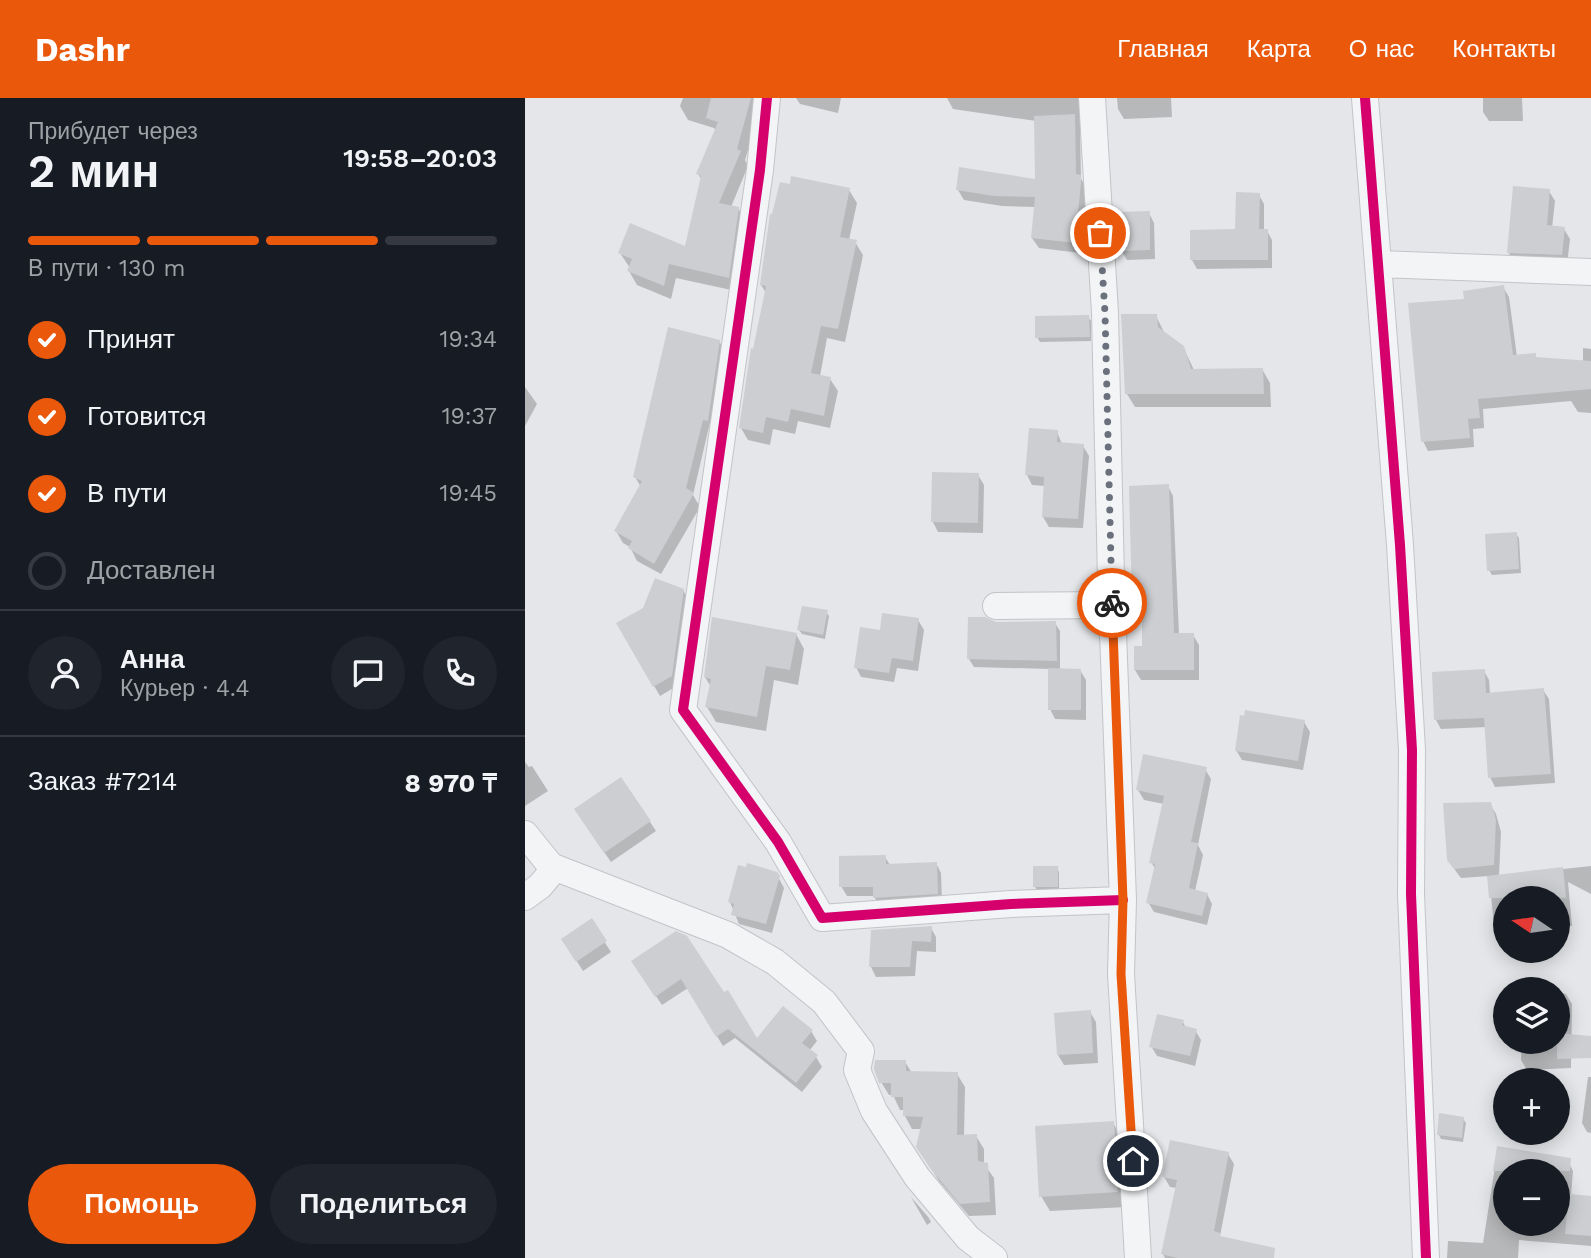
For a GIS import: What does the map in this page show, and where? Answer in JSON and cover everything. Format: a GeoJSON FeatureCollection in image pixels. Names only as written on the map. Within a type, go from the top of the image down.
{"type":"FeatureCollection","features":[{"type":"Feature","properties":{"kind":"street"},"geometry":{"type":"LineString","coordinates":[[767,98],[760,170],[683,710],[778,842],[822,918],[1011,904],[1123,900]]}},
{"type":"Feature","properties":{"kind":"street"},"geometry":{"type":"LineString","coordinates":[[1092,98],[1105,313],[1123,900],[1121,974],[1138,1258]]}},
{"type":"Feature","properties":{"kind":"street"},"geometry":{"type":"LineString","coordinates":[[1365,98],[1412,750],[1411,894],[1426,1258]]}},
{"type":"Feature","properties":{"kind":"street"},"geometry":{"type":"LineString","coordinates":[[1379,264],[1591,272]]}},
{"type":"Feature","properties":{"kind":"street"},"geometry":{"type":"LineString","coordinates":[[996,606],[1112,605]]}},
{"type":"Feature","properties":{"kind":"street"},"geometry":{"type":"LineString","coordinates":[[525,834],[551,866],[728,935],[775,962],[824,1002],[861,1051],[857,1070],[874,1111],[917,1177],[968,1238],[994,1258]]}},
{"type":"Feature","properties":{"kind":"street"},"geometry":{"type":"LineString","coordinates":[[525,897],[540,886],[555,868]]}},
{"type":"Feature","properties":{"kind":"building"},"geometry":{"type":"Polygon","coordinates":[[[711,98],[751,98],[737,149],[741,151],[719,203],[739,207],[729,278],[669,264],[664,286],[627,271],[632,259],[618,253],[630,223],[685,246],[701,176],[696,174],[718,122],[706,118],[711,98]]]}},
{"type":"Feature","properties":{"kind":"building"},"geometry":{"type":"Polygon","coordinates":[[[1075,114],[1076,174],[1081,175],[1081,183],[1075,243],[1031,238],[1035,197],[994,196],[956,190],[959,167],[1035,179],[1034,116],[1075,114]]]}},
{"type":"Feature","properties":{"kind":"building"},"geometry":{"type":"Polygon","coordinates":[[[791,176],[850,188],[840,237],[857,240],[838,329],[821,326],[811,373],[831,377],[824,416],[791,409],[788,422],[766,417],[763,433],[739,428],[751,348],[753,349],[766,286],[760,285],[770,214],[780,182],[790,184],[791,176]]]}},
{"type":"Feature","properties":{"kind":"building"},"geometry":{"type":"Polygon","coordinates":[[[1513,186],[1550,189],[1547,225],[1565,227],[1562,255],[1507,253],[1513,186]]]}},
{"type":"Feature","properties":{"kind":"building"},"geometry":{"type":"Polygon","coordinates":[[[1236,192],[1260,193],[1259,229],[1268,229],[1268,260],[1190,260],[1190,230],[1235,229],[1236,192]]]}},
{"type":"Feature","properties":{"kind":"building"},"geometry":{"type":"Polygon","coordinates":[[[1150,211],[1150,250],[1119,251],[1118,212],[1150,211]]]}},
{"type":"Feature","properties":{"kind":"building"},"geometry":{"type":"Polygon","coordinates":[[[1504,285],[1513,355],[1536,353],[1536,357],[1591,361],[1591,389],[1478,399],[1480,418],[1468,419],[1470,438],[1421,442],[1408,303],[1464,299],[1463,291],[1504,285]]]}},
{"type":"Feature","properties":{"kind":"building"},"geometry":{"type":"Polygon","coordinates":[[[1121,314],[1157,314],[1158,327],[1184,346],[1191,369],[1263,368],[1264,394],[1125,394],[1121,314]]]}},
{"type":"Feature","properties":{"kind":"building"},"geometry":{"type":"Polygon","coordinates":[[[1089,315],[1090,337],[1035,338],[1035,316],[1089,315]]]}},
{"type":"Feature","properties":{"kind":"building"},"geometry":{"type":"Polygon","coordinates":[[[668,327],[720,340],[708,421],[703,420],[686,488],[694,493],[654,564],[628,548],[632,541],[614,531],[642,481],[633,477],[668,327]]]}},
{"type":"Feature","properties":{"kind":"building"},"geometry":{"type":"Polygon","coordinates":[[[1029,428],[1058,430],[1057,442],[1084,444],[1078,519],[1042,517],[1044,477],[1025,475],[1029,428]]]}},
{"type":"Feature","properties":{"kind":"building"},"geometry":{"type":"Polygon","coordinates":[[[932,472],[979,473],[978,523],[931,522],[932,472]]]}},
{"type":"Feature","properties":{"kind":"building"},"geometry":{"type":"Polygon","coordinates":[[[1169,484],[1174,633],[1194,633],[1194,670],[1134,670],[1134,646],[1142,646],[1142,600],[1132,600],[1129,486],[1169,484]]]}},
{"type":"Feature","properties":{"kind":"building"},"geometry":{"type":"Polygon","coordinates":[[[1517,532],[1519,569],[1487,571],[1485,534],[1517,532]]]}},
{"type":"Feature","properties":{"kind":"building"},"geometry":{"type":"Polygon","coordinates":[[[655,578],[684,589],[672,676],[653,687],[616,623],[643,608],[655,578]]]}},
{"type":"Feature","properties":{"kind":"building"},"geometry":{"type":"Polygon","coordinates":[[[802,606],[828,610],[823,635],[797,630],[802,606]]]}},
{"type":"Feature","properties":{"kind":"building"},"geometry":{"type":"Polygon","coordinates":[[[882,613],[919,618],[913,661],[892,658],[889,673],[854,668],[860,627],[880,630],[882,613]]]}},
{"type":"Feature","properties":{"kind":"building"},"geometry":{"type":"Polygon","coordinates":[[[712,617],[797,633],[790,670],[766,666],[757,717],[705,707],[711,679],[704,677],[712,617]]]}},
{"type":"Feature","properties":{"kind":"building"},"geometry":{"type":"Polygon","coordinates":[[[968,617],[985,617],[996,622],[1056,621],[1057,661],[967,659],[968,617]]]}},
{"type":"Feature","properties":{"kind":"building"},"geometry":{"type":"Polygon","coordinates":[[[1048,668],[1081,669],[1081,710],[1048,710],[1048,668]]]}},
{"type":"Feature","properties":{"kind":"building"},"geometry":{"type":"Polygon","coordinates":[[[1485,669],[1486,693],[1544,688],[1551,774],[1488,778],[1484,718],[1434,720],[1432,672],[1485,669]]]}},
{"type":"Feature","properties":{"kind":"building"},"geometry":{"type":"Polygon","coordinates":[[[1245,710],[1305,720],[1298,761],[1235,751],[1240,715],[1244,716],[1245,710]]]}},
{"type":"Feature","properties":{"kind":"building"},"geometry":{"type":"Polygon","coordinates":[[[1143,754],[1207,767],[1191,842],[1198,843],[1189,888],[1208,893],[1202,916],[1146,903],[1155,864],[1149,863],[1164,796],[1136,790],[1143,754]]]}},
{"type":"Feature","properties":{"kind":"building"},"geometry":{"type":"Polygon","coordinates":[[[621,777],[651,821],[604,853],[574,809],[621,777]]]}},
{"type":"Feature","properties":{"kind":"building"},"geometry":{"type":"Polygon","coordinates":[[[1491,802],[1496,820],[1494,865],[1454,869],[1447,860],[1443,803],[1491,802]]]}},
{"type":"Feature","properties":{"kind":"building"},"geometry":{"type":"Polygon","coordinates":[[[886,855],[886,864],[937,862],[938,894],[873,898],[873,887],[839,887],[839,856],[886,855]]]}},
{"type":"Feature","properties":{"kind":"building"},"geometry":{"type":"Polygon","coordinates":[[[747,863],[777,872],[780,876],[766,924],[731,915],[734,904],[728,902],[738,865],[746,867],[747,863]]]}},
{"type":"Feature","properties":{"kind":"building"},"geometry":{"type":"Polygon","coordinates":[[[1033,866],[1058,866],[1058,887],[1033,887],[1033,866]]]}},
{"type":"Feature","properties":{"kind":"building"},"geometry":{"type":"Polygon","coordinates":[[[1563,867],[1565,886],[1493,886],[1493,898],[1489,898],[1487,876],[1563,867]]]}},
{"type":"Feature","properties":{"kind":"building"},"geometry":{"type":"Polygon","coordinates":[[[592,918],[607,941],[576,962],[561,939],[592,918]]]}},
{"type":"Feature","properties":{"kind":"building"},"geometry":{"type":"Polygon","coordinates":[[[932,926],[931,942],[912,941],[910,967],[869,967],[871,930],[932,926]]]}},
{"type":"Feature","properties":{"kind":"building"},"geometry":{"type":"Polygon","coordinates":[[[676,931],[687,936],[724,992],[728,990],[757,1038],[783,1006],[813,1030],[802,1043],[818,1055],[796,1083],[728,1029],[716,1037],[681,979],[655,997],[631,961],[676,931]]]}},
{"type":"Feature","properties":{"kind":"building"},"geometry":{"type":"Polygon","coordinates":[[[1091,1010],[1093,1053],[1057,1055],[1054,1013],[1091,1010]]]}},
{"type":"Feature","properties":{"kind":"building"},"geometry":{"type":"Polygon","coordinates":[[[1157,1014],[1184,1020],[1182,1025],[1197,1029],[1190,1056],[1149,1047],[1157,1014]]]}},
{"type":"Feature","properties":{"kind":"building"},"geometry":{"type":"Polygon","coordinates":[[[1570,1034],[1591,1036],[1591,1058],[1557,1059],[1557,1054],[1570,1054],[1570,1034]]]}},
{"type":"Feature","properties":{"kind":"building"},"geometry":{"type":"Polygon","coordinates":[[[875,1060],[906,1060],[906,1071],[958,1072],[957,1135],[977,1134],[978,1161],[988,1163],[990,1202],[960,1204],[930,1168],[916,1147],[923,1117],[903,1116],[903,1097],[891,1097],[891,1083],[879,1083],[874,1069],[875,1060]]]}},
{"type":"Feature","properties":{"kind":"building"},"geometry":{"type":"Polygon","coordinates":[[[1439,1113],[1464,1117],[1462,1138],[1437,1135],[1439,1113]]]}},
{"type":"Feature","properties":{"kind":"building"},"geometry":{"type":"Polygon","coordinates":[[[1114,1121],[1118,1192],[1039,1197],[1035,1126],[1114,1121]]]}},
{"type":"Feature","properties":{"kind":"building"},"geometry":{"type":"Polygon","coordinates":[[[1170,1140],[1229,1152],[1214,1231],[1220,1233],[1220,1236],[1275,1248],[1274,1258],[1177,1258],[1161,1254],[1177,1180],[1162,1177],[1170,1140]]]}},
{"type":"Feature","properties":{"kind":"building"},"geometry":{"type":"Polygon","coordinates":[[[1497,1146],[1571,1158],[1570,1171],[1570,1159],[1495,1159],[1497,1146]]]}},
{"type":"Feature","properties":{"kind":"building"},"geometry":{"type":"Polygon","coordinates":[[[1570,1194],[1591,1196],[1591,1236],[1570,1234],[1570,1194]]]}},
{"type":"Feature","properties":{"kind":"cycle path"},"geometry":{"type":"LineString","coordinates":[[767,98],[760,170],[683,710],[778,842],[822,918],[1011,904],[1123,900]]}},
{"type":"Feature","properties":{"kind":"cycle path"},"geometry":{"type":"LineString","coordinates":[[1365,98],[1400,545],[1412,750],[1411,894],[1426,1258]]}},
{"type":"Feature","properties":{"kind":"way so far"},"geometry":{"type":"LineString","coordinates":[[1100,233],[1105,313],[1112,603]]}},
{"type":"Feature","properties":{"kind":"route"},"geometry":{"type":"LineString","coordinates":[[1112,603],[1123,900],[1121,974],[1126,1085],[1133,1161]]}}]}
